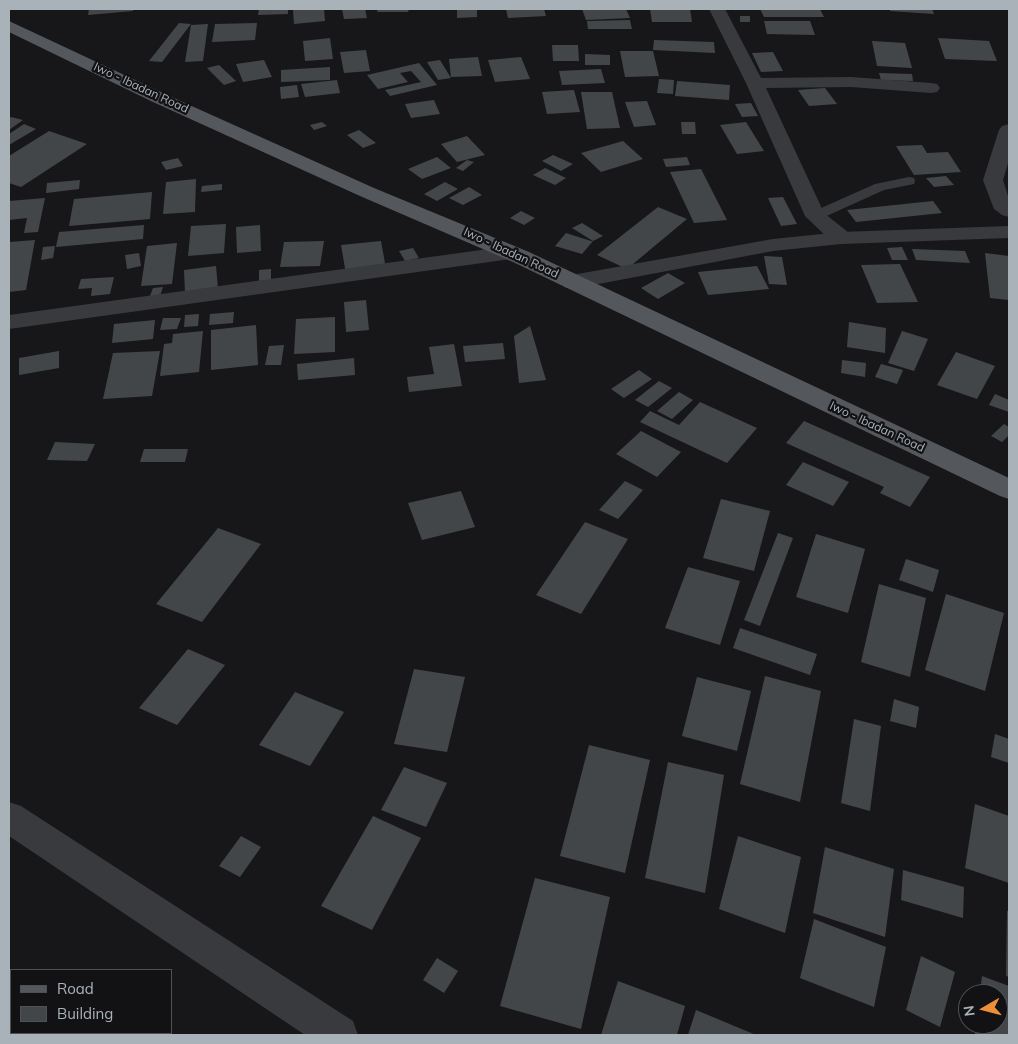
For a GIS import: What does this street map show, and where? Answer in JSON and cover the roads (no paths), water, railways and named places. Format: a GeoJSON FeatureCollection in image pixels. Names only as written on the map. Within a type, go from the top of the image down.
{"type":"FeatureCollection","features":[{"type":"Feature","properties":{"kind":"main road","name":"Iwo - Ibadan Road"},"geometry":{"type":"LineString","coordinates":[[9,26],[159,98],[510,253],[1009,489]]}},
{"type":"Feature","properties":{"kind":"street"},"geometry":{"type":"LineString","coordinates":[[717,9],[755,83],[814,216],[841,238]]}},
{"type":"Feature","properties":{"kind":"street"},"geometry":{"type":"LineString","coordinates":[[755,83],[851,82],[931,88]]}},
{"type":"Feature","properties":{"kind":"street"},"geometry":{"type":"LineString","coordinates":[[1009,130],[994,180],[1001,205],[1009,211]]}},
{"type":"Feature","properties":{"kind":"street"},"geometry":{"type":"LineString","coordinates":[[572,282],[734,252],[841,238],[1009,232]]}},
{"type":"Feature","properties":{"kind":"street"},"geometry":{"type":"LineString","coordinates":[[9,322],[510,253]]}},
{"type":"Feature","properties":{"kind":"street"},"geometry":{"type":"LineString","coordinates":[[9,817],[339,1035]]}},
{"type":"Feature","properties":{"kind":"lane"},"geometry":{"type":"LineString","coordinates":[[814,216],[880,186],[909,181]]}}]}
